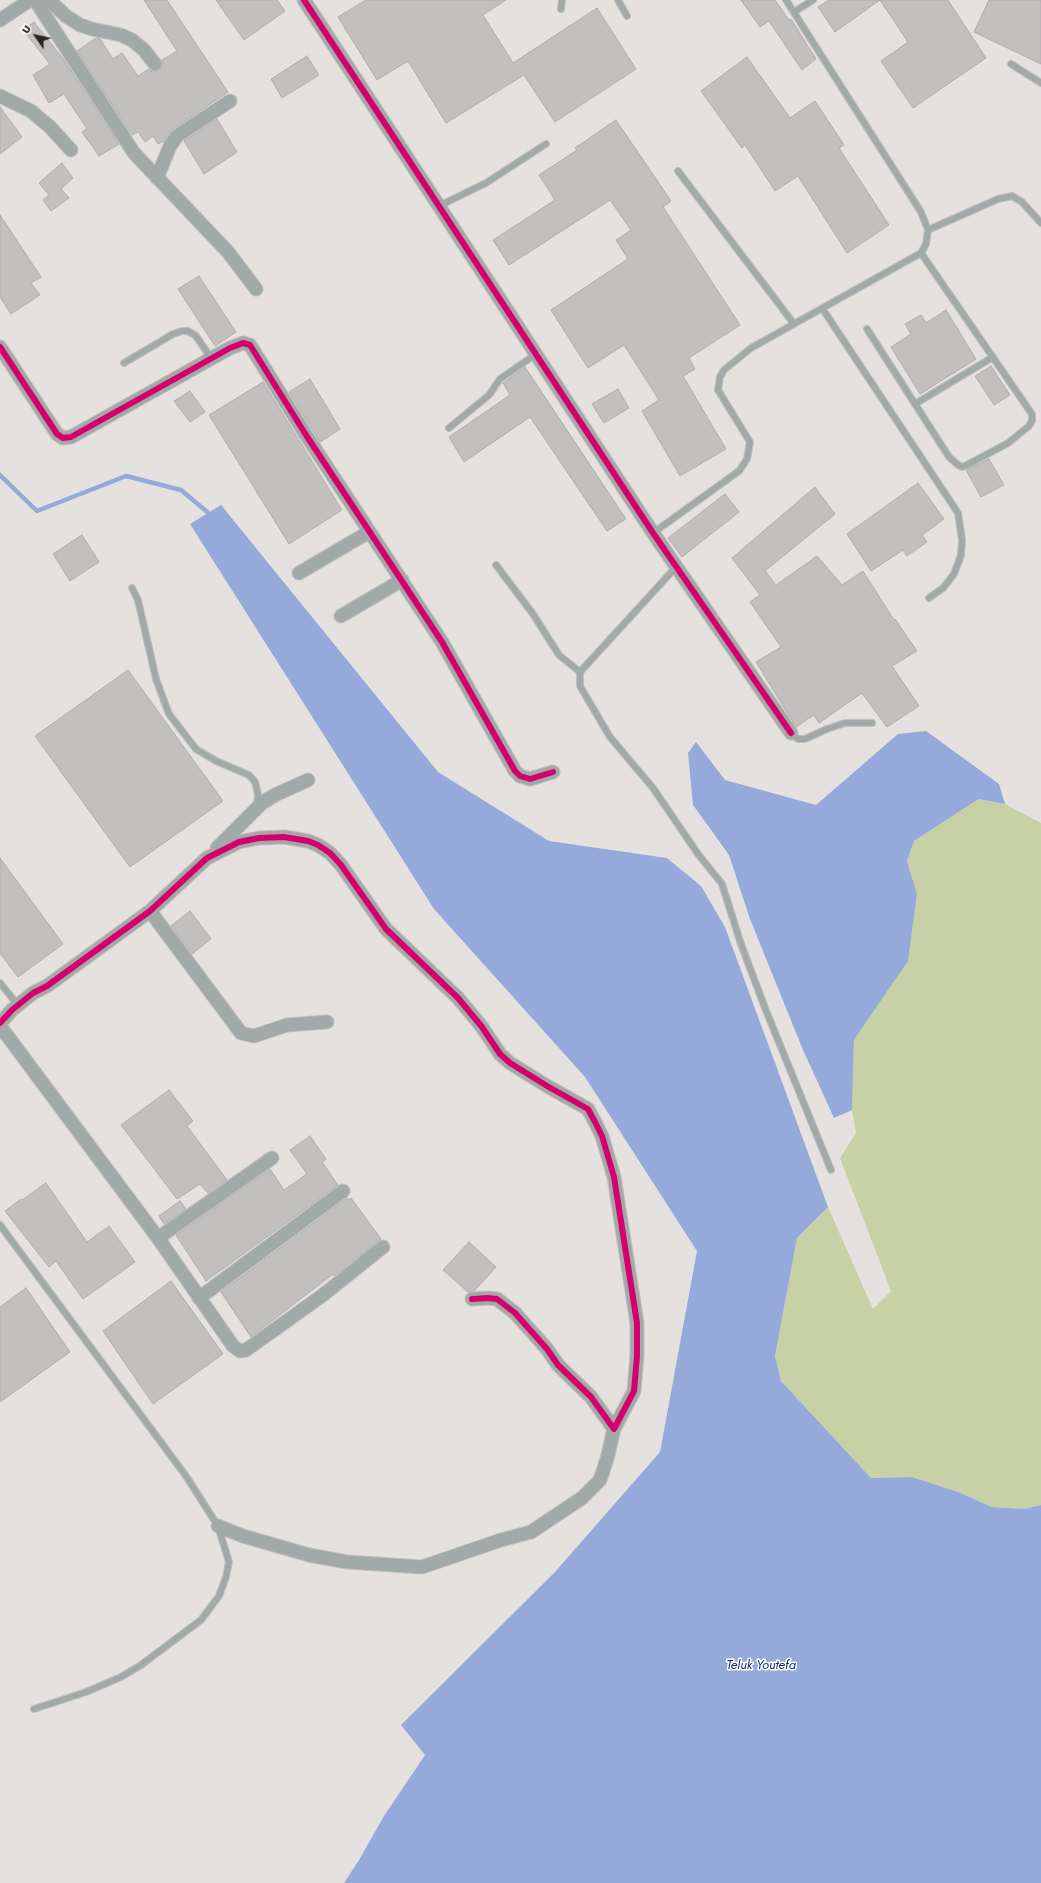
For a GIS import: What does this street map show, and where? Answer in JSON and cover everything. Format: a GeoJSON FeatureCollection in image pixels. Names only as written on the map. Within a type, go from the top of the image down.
{"type":"FeatureCollection","features":[{"type":"Feature","properties":{"kind":"street"},"geometry":{"type":"LineString","coordinates":[[0,20],[30,0]]}},
{"type":"Feature","properties":{"kind":"street"},"geometry":{"type":"LineString","coordinates":[[35,0],[124,140],[144,165],[228,252],[256,289]]}},
{"type":"Feature","properties":{"kind":"street"},"geometry":{"type":"LineString","coordinates":[[50,0],[66,16],[80,25],[121,35],[132,40],[144,50],[155,64]]}},
{"type":"Feature","properties":{"kind":"street"},"geometry":{"type":"LineString","coordinates":[[304,0],[653,534],[791,733]]}},
{"type":"Feature","properties":{"kind":"street"},"geometry":{"type":"LineString","coordinates":[[0,96],[31,111],[50,127],[71,150]]}},
{"type":"Feature","properties":{"kind":"street"},"geometry":{"type":"LineString","coordinates":[[157,178],[170,146],[177,136],[230,101]]}},
{"type":"Feature","properties":{"kind":"street"},"geometry":{"type":"LineString","coordinates":[[0,347],[57,434],[63,438],[72,437],[230,348],[243,343],[250,345],[306,435],[442,642],[515,771],[520,776],[530,780],[553,772]]}},
{"type":"Feature","properties":{"kind":"street"},"geometry":{"type":"LineString","coordinates":[[299,573],[369,532]]}},
{"type":"Feature","properties":{"kind":"street"},"geometry":{"type":"LineString","coordinates":[[341,616],[402,580]]}},
{"type":"Feature","properties":{"kind":"street"},"geometry":{"type":"LineString","coordinates":[[308,780],[275,795],[257,809],[150,911],[47,986],[33,993],[1,1020],[158,1238],[233,1346],[240,1350],[246,1350],[323,1295],[384,1248]]}},
{"type":"Feature","properties":{"kind":"street"},"geometry":{"type":"LineString","coordinates":[[207,858],[239,842],[259,838],[284,837],[308,841],[330,853],[341,865],[386,929],[458,998],[482,1027],[500,1054],[510,1063],[588,1110],[602,1136],[614,1177],[637,1323],[638,1356],[634,1391],[614,1429],[602,1475],[594,1487],[582,1498],[531,1532],[422,1567],[347,1562],[309,1555],[243,1536],[218,1526]]}},
{"type":"Feature","properties":{"kind":"street"},"geometry":{"type":"LineString","coordinates":[[150,911],[241,1034],[254,1036],[287,1025],[327,1022]]}},
{"type":"Feature","properties":{"kind":"street"},"geometry":{"type":"LineString","coordinates":[[158,1238],[272,1158]]}},
{"type":"Feature","properties":{"kind":"street"},"geometry":{"type":"LineString","coordinates":[[199,1298],[343,1191]]}},
{"type":"Feature","properties":{"kind":"street"},"geometry":{"type":"LineString","coordinates":[[472,1299],[497,1299],[515,1313],[547,1349],[558,1365],[591,1397],[614,1429]]}},
{"type":"Feature","properties":{"kind":"lane"},"geometry":{"type":"LineString","coordinates":[[561,9],[562,0]]}},
{"type":"Feature","properties":{"kind":"lane"},"geometry":{"type":"LineString","coordinates":[[618,0],[627,16]]}},
{"type":"Feature","properties":{"kind":"lane"},"geometry":{"type":"LineString","coordinates":[[653,534],[739,471],[747,459],[750,442],[718,390],[720,377],[724,370],[751,348],[921,253],[926,244],[928,230],[921,212],[786,0]]}},
{"type":"Feature","properties":{"kind":"lane"},"geometry":{"type":"LineString","coordinates":[[794,12],[813,0]]}},
{"type":"Feature","properties":{"kind":"lane"},"geometry":{"type":"LineString","coordinates":[[1011,64],[1041,83]]}},
{"type":"Feature","properties":{"kind":"lane"},"geometry":{"type":"LineString","coordinates":[[439,206],[486,183],[546,144]]}},
{"type":"Feature","properties":{"kind":"lane"},"geometry":{"type":"LineString","coordinates":[[678,172],[794,324]]}},
{"type":"Feature","properties":{"kind":"lane"},"geometry":{"type":"LineString","coordinates":[[928,230],[998,199],[1012,196],[1022,202],[1041,223]]}},
{"type":"Feature","properties":{"kind":"lane"},"geometry":{"type":"LineString","coordinates":[[867,329],[949,457],[962,467],[1008,443],[1029,426],[1032,421],[1032,414],[921,253]]}},
{"type":"Feature","properties":{"kind":"lane"},"geometry":{"type":"LineString","coordinates":[[822,308],[958,513],[962,540],[961,555],[954,574],[943,588],[929,598]]}},
{"type":"Feature","properties":{"kind":"lane"},"geometry":{"type":"LineString","coordinates":[[124,363],[173,334],[182,331],[188,331],[196,336],[211,358]]}},
{"type":"Feature","properties":{"kind":"lane"},"geometry":{"type":"LineString","coordinates":[[449,428],[489,395],[500,379],[536,354]]}},
{"type":"Feature","properties":{"kind":"lane"},"geometry":{"type":"LineString","coordinates":[[916,404],[993,357]]}},
{"type":"Feature","properties":{"kind":"lane"},"geometry":{"type":"LineString","coordinates":[[496,566],[533,614],[559,655],[580,672]]}},
{"type":"Feature","properties":{"kind":"lane"},"geometry":{"type":"LineString","coordinates":[[676,566],[580,672],[580,686],[583,694],[610,737],[653,788],[698,854],[722,884],[766,1008],[831,1170]]}},
{"type":"Feature","properties":{"kind":"lane"},"geometry":{"type":"LineString","coordinates":[[132,588],[138,600],[156,678],[170,714],[196,749],[216,761],[249,774],[255,782],[258,794],[257,809]]}},
{"type":"Feature","properties":{"kind":"lane"},"geometry":{"type":"LineString","coordinates":[[791,733],[798,739],[805,739],[845,723],[872,723]]}},
{"type":"Feature","properties":{"kind":"lane"},"geometry":{"type":"LineString","coordinates":[[0,983],[18,1005]]}},
{"type":"Feature","properties":{"kind":"lane"},"geometry":{"type":"LineString","coordinates":[[0,1225],[186,1476],[218,1526],[229,1562],[226,1577],[219,1596],[201,1620],[141,1665],[121,1677],[86,1692],[34,1709]]}},
{"type":"Feature","properties":{"kind":"green space"},"geometry":{"type":"Polygon","coordinates":[[[980,799],[1005,804],[1041,823],[1041,1505],[1024,1509],[992,1507],[958,1492],[912,1477],[871,1478],[781,1381],[775,1356],[797,1238],[828,1207],[873,1309],[891,1291],[840,1158],[856,1133],[852,1110],[854,1040],[908,961],[917,894],[907,861],[914,841],[980,799]]]}},
{"type":"Feature","properties":{"kind":"water","name":"Teluk Youtefa"},"geometry":{"type":"Polygon","coordinates":[[[221,505],[438,772],[549,841],[667,858],[701,886],[725,927],[828,1207],[797,1238],[775,1356],[781,1381],[871,1478],[912,1477],[958,1492],[992,1507],[1024,1509],[1041,1505],[1041,1883],[344,1883],[384,1816],[425,1755],[401,1725],[555,1572],[660,1452],[697,1251],[585,1077],[434,909],[190,524],[221,505]]]}},
{"type":"Feature","properties":{"kind":"water"},"geometry":{"type":"Polygon","coordinates":[[[926,731],[999,784],[1005,804],[979,799],[914,841],[907,861],[917,894],[908,961],[854,1040],[852,1110],[834,1118],[803,1050],[750,919],[729,855],[693,805],[688,753],[696,742],[725,780],[816,805],[898,734],[926,731]]]}},
{"type":"Feature","properties":{"kind":"building"},"geometry":{"type":"Polygon","coordinates":[[[144,0],[167,0],[228,92],[173,129],[164,141],[158,144],[153,136],[145,142],[138,132],[132,135],[77,51],[96,38],[100,39],[113,59],[122,53],[138,76],[149,69],[152,72],[160,70],[163,67],[162,60],[177,51],[144,0]]]}},
{"type":"Feature","properties":{"kind":"building"},"geometry":{"type":"Polygon","coordinates":[[[216,0],[277,0],[285,11],[244,40],[216,0]]]}},
{"type":"Feature","properties":{"kind":"building"},"geometry":{"type":"Polygon","coordinates":[[[366,0],[506,0],[483,15],[513,63],[597,8],[636,69],[555,122],[524,75],[446,123],[408,61],[377,80],[338,17],[366,0]]]}},
{"type":"Feature","properties":{"kind":"building"},"geometry":{"type":"Polygon","coordinates":[[[741,0],[775,0],[789,20],[791,19],[816,59],[802,70],[769,21],[760,27],[741,0]]]}},
{"type":"Feature","properties":{"kind":"building"},"geometry":{"type":"Polygon","coordinates":[[[829,0],[880,0],[835,32],[818,7],[829,0]]]}},
{"type":"Feature","properties":{"kind":"building"},"geometry":{"type":"Polygon","coordinates":[[[880,0],[948,0],[986,58],[913,108],[881,61],[908,42],[880,0]]]}},
{"type":"Feature","properties":{"kind":"building"},"geometry":{"type":"Polygon","coordinates":[[[989,0],[1041,0],[1041,64],[974,32],[989,0]]]}},
{"type":"Feature","properties":{"kind":"building"},"geometry":{"type":"Polygon","coordinates":[[[34,22],[64,60],[119,144],[99,156],[82,132],[87,129],[64,94],[49,103],[33,75],[50,64],[23,30],[34,22]]]}},
{"type":"Feature","properties":{"kind":"building"},"geometry":{"type":"Polygon","coordinates":[[[307,56],[319,75],[282,98],[271,79],[307,56]]]}},
{"type":"Feature","properties":{"kind":"building"},"geometry":{"type":"Polygon","coordinates":[[[747,57],[790,118],[815,101],[844,145],[839,148],[889,225],[847,253],[798,176],[775,191],[745,145],[742,148],[701,91],[747,57]]]}},
{"type":"Feature","properties":{"kind":"building"},"geometry":{"type":"Polygon","coordinates":[[[0,107],[22,137],[0,154],[0,107]]]}},
{"type":"Feature","properties":{"kind":"building"},"geometry":{"type":"Polygon","coordinates":[[[217,119],[237,152],[204,174],[184,141],[217,119]]]}},
{"type":"Feature","properties":{"kind":"building"},"geometry":{"type":"Polygon","coordinates":[[[616,120],[671,201],[663,207],[740,325],[689,358],[695,369],[683,376],[726,449],[680,476],[642,411],[659,400],[624,345],[588,368],[551,310],[628,259],[616,240],[631,230],[610,200],[509,265],[493,240],[555,200],[539,175],[577,150],[575,148],[616,120]]]}},
{"type":"Feature","properties":{"kind":"building"},"geometry":{"type":"Polygon","coordinates":[[[62,163],[73,178],[61,189],[69,198],[51,211],[43,200],[49,195],[39,183],[62,163]]]}},
{"type":"Feature","properties":{"kind":"building"},"geometry":{"type":"Polygon","coordinates":[[[0,215],[41,277],[31,283],[40,295],[11,314],[0,297],[0,215]]]}},
{"type":"Feature","properties":{"kind":"building"},"geometry":{"type":"Polygon","coordinates":[[[199,276],[236,332],[215,346],[178,289],[199,276]]]}},
{"type":"Feature","properties":{"kind":"building"},"geometry":{"type":"Polygon","coordinates":[[[946,310],[976,359],[920,394],[891,347],[911,334],[905,324],[921,315],[926,323],[946,310]]]}},
{"type":"Feature","properties":{"kind":"building"},"geometry":{"type":"Polygon","coordinates":[[[991,366],[1010,395],[994,405],[975,376],[991,366]]]}},
{"type":"Feature","properties":{"kind":"building"},"geometry":{"type":"Polygon","coordinates":[[[525,367],[626,519],[607,531],[530,417],[464,462],[449,437],[510,395],[503,383],[525,367]]]}},
{"type":"Feature","properties":{"kind":"building"},"geometry":{"type":"Polygon","coordinates":[[[310,379],[340,429],[320,442],[289,392],[310,379]]]}},
{"type":"Feature","properties":{"kind":"building"},"geometry":{"type":"Polygon","coordinates":[[[263,382],[342,510],[289,544],[209,415],[263,382]]]}},
{"type":"Feature","properties":{"kind":"building"},"geometry":{"type":"Polygon","coordinates":[[[618,389],[629,408],[604,423],[592,404],[618,389]]]}},
{"type":"Feature","properties":{"kind":"building"},"geometry":{"type":"Polygon","coordinates":[[[190,391],[205,412],[190,422],[174,401],[190,391]]]}},
{"type":"Feature","properties":{"kind":"building"},"geometry":{"type":"Polygon","coordinates":[[[989,459],[1004,485],[981,497],[966,470],[989,459]]]}},
{"type":"Feature","properties":{"kind":"building"},"geometry":{"type":"Polygon","coordinates":[[[918,483],[944,519],[922,535],[927,542],[907,556],[903,550],[871,571],[847,534],[918,483]]]}},
{"type":"Feature","properties":{"kind":"building"},"geometry":{"type":"Polygon","coordinates":[[[815,487],[835,514],[765,571],[776,585],[817,556],[842,585],[863,571],[894,620],[895,619],[917,651],[892,666],[919,706],[887,727],[862,693],[819,723],[814,715],[796,727],[756,662],[781,647],[750,602],[760,595],[732,558],[815,487]]]}},
{"type":"Feature","properties":{"kind":"building"},"geometry":{"type":"Polygon","coordinates":[[[725,494],[739,512],[682,557],[668,538],[725,494]]]}},
{"type":"Feature","properties":{"kind":"building"},"geometry":{"type":"Polygon","coordinates":[[[82,535],[99,562],[70,581],[53,554],[82,535]]]}},
{"type":"Feature","properties":{"kind":"building"},"geometry":{"type":"Polygon","coordinates":[[[128,670],[223,801],[130,867],[35,736],[128,670]]]}},
{"type":"Feature","properties":{"kind":"building"},"geometry":{"type":"Polygon","coordinates":[[[0,858],[63,944],[18,977],[0,953],[0,858]]]}},
{"type":"Feature","properties":{"kind":"building"},"geometry":{"type":"Polygon","coordinates":[[[190,911],[211,939],[192,954],[171,926],[190,911]]]}},
{"type":"Feature","properties":{"kind":"building"},"geometry":{"type":"Polygon","coordinates":[[[169,1090],[193,1121],[187,1126],[227,1180],[208,1193],[200,1184],[177,1199],[121,1125],[169,1090]]]}},
{"type":"Feature","properties":{"kind":"building"},"geometry":{"type":"Polygon","coordinates":[[[310,1136],[326,1159],[322,1162],[338,1185],[206,1281],[176,1235],[270,1169],[284,1190],[307,1174],[290,1150],[310,1136]]]}},
{"type":"Feature","properties":{"kind":"building"},"geometry":{"type":"Polygon","coordinates":[[[46,1183],[87,1242],[109,1226],[135,1262],[83,1299],[56,1261],[49,1267],[5,1211],[46,1183]]]}},
{"type":"Feature","properties":{"kind":"building"},"geometry":{"type":"Polygon","coordinates":[[[347,1198],[348,1200],[351,1198],[381,1239],[334,1276],[333,1274],[251,1337],[221,1292],[347,1198]]]}},
{"type":"Feature","properties":{"kind":"building"},"geometry":{"type":"Polygon","coordinates":[[[180,1201],[186,1209],[164,1224],[159,1216],[180,1201]]]}},
{"type":"Feature","properties":{"kind":"building"},"geometry":{"type":"Polygon","coordinates":[[[469,1242],[496,1267],[474,1291],[468,1292],[443,1270],[469,1242]]]}},
{"type":"Feature","properties":{"kind":"building"},"geometry":{"type":"Polygon","coordinates":[[[171,1281],[223,1354],[153,1404],[103,1331],[171,1281]]]}},
{"type":"Feature","properties":{"kind":"building"},"geometry":{"type":"Polygon","coordinates":[[[26,1288],[70,1352],[0,1402],[0,1307],[26,1288]]]}},
{"type":"Feature","properties":{"kind":"waterway"},"geometry":{"type":"LineString","coordinates":[[0,475],[37,511],[126,476],[181,490],[212,516]]}},
{"type":"Feature","properties":{"kind":"cycle path"},"geometry":{"type":"LineString","coordinates":[[304,0],[653,533],[791,733]]}},
{"type":"Feature","properties":{"kind":"cycle path"},"geometry":{"type":"LineString","coordinates":[[0,347],[57,434],[63,438],[71,437],[230,348],[243,343],[250,345],[306,435],[442,642],[515,771],[520,776],[530,779],[553,772]]}},
{"type":"Feature","properties":{"kind":"cycle path"},"geometry":{"type":"LineString","coordinates":[[0,1023],[12,1010],[33,993],[47,986],[150,911],[207,858],[239,842],[259,838],[284,837],[308,841],[318,845],[330,853],[341,865],[386,929],[458,998],[482,1027],[500,1054],[510,1063],[588,1109],[595,1122],[602,1136],[614,1177],[637,1323],[637,1356],[634,1391],[614,1429],[591,1397],[558,1365],[547,1349],[515,1313],[497,1299],[472,1299]]}}]}
